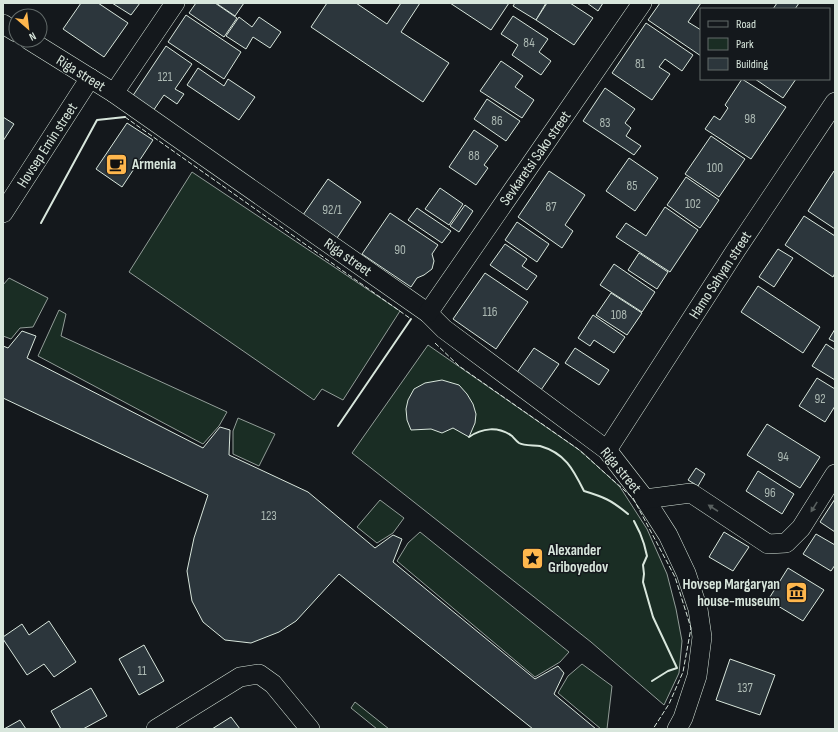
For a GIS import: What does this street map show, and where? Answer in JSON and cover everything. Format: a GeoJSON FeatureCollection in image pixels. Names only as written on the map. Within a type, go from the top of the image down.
{"type":"FeatureCollection","features":[{"type":"Feature","properties":{"kind":"street"},"geometry":{"type":"LineString","coordinates":[[114,94],[175,3]]}},
{"type":"Feature","properties":{"kind":"street","name":"Sevkaretsi Sako street"},"geometry":{"type":"LineString","coordinates":[[428,313],[642,3]]}},
{"type":"Feature","properties":{"kind":"street","name":"Riga street"},"geometry":{"type":"LineString","coordinates":[[42,48],[114,94],[428,313],[444,329],[607,450],[645,499],[668,535],[686,573],[698,609],[702,637],[697,676],[684,718],[677,729]]}},
{"type":"Feature","properties":{"kind":"street","name":"Hovsep Emin street"},"geometry":{"type":"LineString","coordinates":[[3,213],[90,78]]}},
{"type":"Feature","properties":{"kind":"street","name":"Hamo Sahyan street"},"geometry":{"type":"LineString","coordinates":[[607,450],[734,253],[835,102]]}},
{"type":"Feature","properties":{"kind":"street"},"geometry":{"type":"LineString","coordinates":[[645,499],[691,493],[768,544],[786,543],[801,528],[835,474]]}},
{"type":"Feature","properties":{"kind":"street"},"geometry":{"type":"LineString","coordinates":[[156,729],[240,677],[259,674],[273,684],[310,729]]}},
{"type":"Feature","properties":{"kind":"green space"},"geometry":{"type":"Polygon","coordinates":[[[192,172],[400,311],[343,400],[322,389],[314,400],[129,272],[192,172]]]}},
{"type":"Feature","properties":{"kind":"green space"},"geometry":{"type":"Polygon","coordinates":[[[9,278],[48,298],[33,327],[20,328],[11,339],[3,336],[3,285],[9,278]]]}},
{"type":"Feature","properties":{"kind":"green space"},"geometry":{"type":"Polygon","coordinates":[[[59,310],[66,314],[61,336],[227,412],[219,426],[203,444],[38,356],[59,310]]]}},
{"type":"Feature","properties":{"kind":"green space"},"geometry":{"type":"Polygon","coordinates":[[[428,345],[582,452],[620,487],[647,529],[667,574],[676,609],[682,641],[679,673],[664,705],[591,642],[352,453],[428,345]]]}},
{"type":"Feature","properties":{"kind":"green space"},"geometry":{"type":"Polygon","coordinates":[[[238,418],[275,434],[259,466],[233,454],[233,431],[238,418]]]}},
{"type":"Feature","properties":{"kind":"green space"},"geometry":{"type":"Polygon","coordinates":[[[380,500],[404,518],[393,533],[377,543],[357,527],[380,500]]]}},
{"type":"Feature","properties":{"kind":"green space"},"geometry":{"type":"Polygon","coordinates":[[[420,532],[569,652],[560,662],[535,677],[397,561],[408,543],[420,532]]]}},
{"type":"Feature","properties":{"kind":"green space"},"geometry":{"type":"Polygon","coordinates":[[[582,664],[612,686],[607,729],[601,729],[558,693],[568,676],[582,664]]]}},
{"type":"Feature","properties":{"kind":"green space"},"geometry":{"type":"Polygon","coordinates":[[[355,702],[389,729],[377,729],[351,708],[355,702]]]}},
{"type":"Feature","properties":{"kind":"building"},"geometry":{"type":"Polygon","coordinates":[[[81,3],[98,3],[128,23],[104,57],[63,29],[81,3]]]}},
{"type":"Feature","properties":{"kind":"building"},"geometry":{"type":"Polygon","coordinates":[[[112,3],[140,3],[131,15],[112,3]]]}},
{"type":"Feature","properties":{"kind":"building"},"geometry":{"type":"Polygon","coordinates":[[[196,3],[215,3],[237,18],[224,37],[189,13],[196,3]]]}},
{"type":"Feature","properties":{"kind":"building"},"geometry":{"type":"Polygon","coordinates":[[[216,3],[244,3],[235,16],[216,3]]]}},
{"type":"Feature","properties":{"kind":"building"},"geometry":{"type":"Polygon","coordinates":[[[327,3],[356,3],[387,24],[401,3],[420,3],[401,32],[449,63],[423,102],[311,27],[327,3]]]}},
{"type":"Feature","properties":{"kind":"building"},"geometry":{"type":"Polygon","coordinates":[[[450,3],[509,3],[491,30],[450,3]]]}},
{"type":"Feature","properties":{"kind":"building"},"geometry":{"type":"Polygon","coordinates":[[[515,3],[546,3],[536,20],[513,6],[515,3]]]}},
{"type":"Feature","properties":{"kind":"building"},"geometry":{"type":"Polygon","coordinates":[[[547,3],[570,3],[593,18],[574,45],[536,20],[547,3]]]}},
{"type":"Feature","properties":{"kind":"building"},"geometry":{"type":"Polygon","coordinates":[[[587,3],[603,3],[598,11],[587,3]]]}},
{"type":"Feature","properties":{"kind":"building"},"geometry":{"type":"Polygon","coordinates":[[[660,3],[701,3],[688,22],[700,29],[700,55],[648,20],[660,3]]]}},
{"type":"Feature","properties":{"kind":"building"},"geometry":{"type":"Polygon","coordinates":[[[777,3],[799,3],[796,8],[774,8],[777,3]]]}},
{"type":"Feature","properties":{"kind":"building"},"geometry":{"type":"Polygon","coordinates":[[[186,15],[241,52],[224,79],[168,42],[186,15]]]}},
{"type":"Feature","properties":{"kind":"building"},"geometry":{"type":"Polygon","coordinates":[[[513,16],[548,39],[539,52],[551,61],[541,75],[512,55],[518,45],[501,34],[513,16]]]}},
{"type":"Feature","properties":{"kind":"building"},"geometry":{"type":"Polygon","coordinates":[[[239,17],[252,27],[259,17],[281,32],[270,48],[253,37],[246,49],[226,36],[239,17]]]}},
{"type":"Feature","properties":{"kind":"building"},"geometry":{"type":"Polygon","coordinates":[[[646,23],[693,55],[682,71],[665,59],[659,67],[670,74],[652,100],[612,73],[646,23]]]}},
{"type":"Feature","properties":{"kind":"building"},"geometry":{"type":"Polygon","coordinates":[[[166,46],[192,64],[175,89],[184,94],[177,104],[164,95],[151,114],[130,100],[166,46]]]}},
{"type":"Feature","properties":{"kind":"building"},"geometry":{"type":"Polygon","coordinates":[[[501,61],[523,76],[515,87],[534,100],[522,118],[480,91],[501,61]]]}},
{"type":"Feature","properties":{"kind":"building"},"geometry":{"type":"Polygon","coordinates":[[[198,68],[224,86],[228,79],[255,97],[239,120],[187,85],[198,68]]]}},
{"type":"Feature","properties":{"kind":"building"},"geometry":{"type":"Polygon","coordinates":[[[741,80],[744,80],[786,107],[751,159],[705,129],[714,116],[720,120],[728,108],[725,105],[741,80]]]}},
{"type":"Feature","properties":{"kind":"building"},"geometry":{"type":"Polygon","coordinates":[[[756,80],[795,80],[783,98],[756,80]]]}},
{"type":"Feature","properties":{"kind":"building"},"geometry":{"type":"Polygon","coordinates":[[[605,88],[635,109],[625,123],[631,128],[626,136],[641,146],[634,155],[583,121],[605,88]]]}},
{"type":"Feature","properties":{"kind":"building"},"geometry":{"type":"Polygon","coordinates":[[[487,99],[520,121],[506,141],[474,119],[487,99]]]}},
{"type":"Feature","properties":{"kind":"building"},"geometry":{"type":"Polygon","coordinates":[[[3,117],[14,124],[3,141],[3,117]]]}},
{"type":"Feature","properties":{"kind":"building"},"geometry":{"type":"Polygon","coordinates":[[[127,123],[153,140],[122,187],[96,169],[127,123]]]}},
{"type":"Feature","properties":{"kind":"building"},"geometry":{"type":"Polygon","coordinates":[[[474,130],[498,146],[484,165],[488,168],[476,185],[449,167],[474,130]]]}},
{"type":"Feature","properties":{"kind":"building"},"geometry":{"type":"Polygon","coordinates":[[[711,136],[745,159],[719,197],[685,174],[711,136]]]}},
{"type":"Feature","properties":{"kind":"building"},"geometry":{"type":"Polygon","coordinates":[[[629,158],[658,178],[635,211],[606,191],[629,158]]]}},
{"type":"Feature","properties":{"kind":"building"},"geometry":{"type":"Polygon","coordinates":[[[549,171],[585,195],[565,225],[573,231],[562,248],[518,217],[549,171]]]}},
{"type":"Feature","properties":{"kind":"building"},"geometry":{"type":"Polygon","coordinates":[[[835,171],[835,229],[808,211],[835,171]]]}},
{"type":"Feature","properties":{"kind":"building"},"geometry":{"type":"Polygon","coordinates":[[[686,177],[719,200],[700,228],[667,205],[686,177]]]}},
{"type":"Feature","properties":{"kind":"building"},"geometry":{"type":"Polygon","coordinates":[[[328,179],[361,202],[337,238],[303,215],[328,179]]]}},
{"type":"Feature","properties":{"kind":"building"},"geometry":{"type":"Polygon","coordinates":[[[440,188],[463,204],[449,225],[425,209],[440,188]]]}},
{"type":"Feature","properties":{"kind":"building"},"geometry":{"type":"Polygon","coordinates":[[[465,205],[473,211],[459,232],[450,226],[465,205]]]}},
{"type":"Feature","properties":{"kind":"building"},"geometry":{"type":"Polygon","coordinates":[[[665,207],[698,230],[670,272],[616,237],[626,223],[646,236],[665,207]]]}},
{"type":"Feature","properties":{"kind":"building"},"geometry":{"type":"Polygon","coordinates":[[[417,208],[451,231],[442,243],[408,220],[417,208]]]}},
{"type":"Feature","properties":{"kind":"building"},"geometry":{"type":"Polygon","coordinates":[[[390,213],[438,245],[432,254],[434,261],[432,269],[417,278],[411,287],[362,254],[390,213]]]}},
{"type":"Feature","properties":{"kind":"building"},"geometry":{"type":"Polygon","coordinates":[[[804,216],[835,236],[835,273],[833,277],[785,245],[804,216]]]}},
{"type":"Feature","properties":{"kind":"building"},"geometry":{"type":"Polygon","coordinates":[[[517,222],[549,244],[537,262],[505,240],[517,222]]]}},
{"type":"Feature","properties":{"kind":"building"},"geometry":{"type":"Polygon","coordinates":[[[505,244],[527,259],[522,266],[537,276],[527,290],[490,265],[505,244]]]}},
{"type":"Feature","properties":{"kind":"building"},"geometry":{"type":"Polygon","coordinates":[[[778,249],[793,258],[774,287],[759,277],[778,249]]]}},
{"type":"Feature","properties":{"kind":"building"},"geometry":{"type":"Polygon","coordinates":[[[639,253],[668,272],[657,289],[628,270],[639,253]]]}},
{"type":"Feature","properties":{"kind":"building"},"geometry":{"type":"Polygon","coordinates":[[[614,264],[655,292],[642,312],[600,285],[614,264]]]}},
{"type":"Feature","properties":{"kind":"building"},"geometry":{"type":"Polygon","coordinates":[[[485,273],[528,302],[496,349],[453,319],[485,273]]]}},
{"type":"Feature","properties":{"kind":"building"},"geometry":{"type":"Polygon","coordinates":[[[758,286],[820,327],[803,353],[741,312],[758,286]]]}},
{"type":"Feature","properties":{"kind":"building"},"geometry":{"type":"Polygon","coordinates":[[[611,293],[642,313],[627,335],[596,315],[611,293]]]}},
{"type":"Feature","properties":{"kind":"building"},"geometry":{"type":"Polygon","coordinates":[[[593,315],[625,337],[614,353],[594,340],[590,346],[578,338],[593,315]]]}},
{"type":"Feature","properties":{"kind":"building"},"geometry":{"type":"Polygon","coordinates":[[[835,329],[835,342],[829,339],[835,329]]]}},
{"type":"Feature","properties":{"kind":"building"},"geometry":{"type":"Polygon","coordinates":[[[22,331],[36,336],[27,358],[203,448],[220,427],[230,430],[229,455],[308,492],[375,548],[393,535],[402,539],[393,562],[535,679],[558,666],[564,673],[554,694],[596,729],[533,729],[339,574],[296,621],[279,632],[251,643],[225,640],[203,622],[192,601],[187,571],[194,538],[208,495],[3,398],[3,346],[8,348],[22,331]]]}},
{"type":"Feature","properties":{"kind":"building"},"geometry":{"type":"Polygon","coordinates":[[[826,344],[835,350],[835,380],[812,366],[826,344]]]}},
{"type":"Feature","properties":{"kind":"building"},"geometry":{"type":"Polygon","coordinates":[[[534,348],[559,364],[541,390],[516,374],[534,348]]]}},
{"type":"Feature","properties":{"kind":"building"},"geometry":{"type":"Polygon","coordinates":[[[575,348],[609,370],[599,385],[565,363],[575,348]]]}},
{"type":"Feature","properties":{"kind":"building"},"geometry":{"type":"Polygon","coordinates":[[[817,378],[835,389],[835,406],[825,422],[799,406],[817,378]]]}},
{"type":"Feature","properties":{"kind":"building"},"geometry":{"type":"Polygon","coordinates":[[[442,380],[459,385],[473,404],[476,414],[475,423],[469,437],[453,428],[442,433],[431,429],[411,430],[407,420],[406,409],[408,400],[414,389],[425,383],[442,380]]]}},
{"type":"Feature","properties":{"kind":"building"},"geometry":{"type":"Polygon","coordinates":[[[767,424],[820,457],[800,488],[747,455],[767,424]]]}},
{"type":"Feature","properties":{"kind":"building"},"geometry":{"type":"Polygon","coordinates":[[[696,468],[705,474],[698,486],[688,480],[696,468]]]}},
{"type":"Feature","properties":{"kind":"building"},"geometry":{"type":"Polygon","coordinates":[[[758,471],[794,494],[782,514],[746,491],[758,471]]]}},
{"type":"Feature","properties":{"kind":"building"},"geometry":{"type":"Polygon","coordinates":[[[835,499],[835,532],[820,522],[835,499]]]}},
{"type":"Feature","properties":{"kind":"building"},"geometry":{"type":"Polygon","coordinates":[[[724,532],[749,547],[733,571],[709,557],[724,532]]]}},
{"type":"Feature","properties":{"kind":"building"},"geometry":{"type":"Polygon","coordinates":[[[816,534],[835,545],[835,565],[831,571],[803,554],[816,534]]]}},
{"type":"Feature","properties":{"kind":"building"},"geometry":{"type":"Polygon","coordinates":[[[788,568],[824,590],[803,621],[768,600],[788,568]]]}},
{"type":"Feature","properties":{"kind":"building"},"geometry":{"type":"Polygon","coordinates":[[[49,621],[76,662],[54,677],[44,664],[27,675],[3,637],[22,624],[29,635],[49,621]]]}},
{"type":"Feature","properties":{"kind":"building"},"geometry":{"type":"Polygon","coordinates":[[[144,645],[164,681],[139,695],[119,659],[144,645]]]}},
{"type":"Feature","properties":{"kind":"building"},"geometry":{"type":"Polygon","coordinates":[[[730,659],[775,675],[760,715],[716,700],[730,659]]]}},
{"type":"Feature","properties":{"kind":"building"},"geometry":{"type":"Polygon","coordinates":[[[91,688],[107,716],[83,729],[61,729],[51,711],[91,688]]]}},
{"type":"Feature","properties":{"kind":"building"},"geometry":{"type":"Polygon","coordinates":[[[231,717],[240,729],[212,729],[231,717]]]}},
{"type":"Feature","properties":{"kind":"building"},"geometry":{"type":"Polygon","coordinates":[[[20,720],[26,729],[4,729],[20,720]]]}},
{"type":"Feature","properties":{"kind":"fence"},"geometry":{"type":"LineString","coordinates":[[125,117],[411,319]]}},
{"type":"Feature","properties":{"kind":"fence"},"geometry":{"type":"LineString","coordinates":[[435,343],[459,366],[578,449],[633,498],[675,577],[691,628],[683,672],[669,704],[653,729]]}},
{"type":"Feature","properties":{"kind":"wall"},"geometry":{"type":"LineString","coordinates":[[41,223],[97,120],[125,117]]}},
{"type":"Feature","properties":{"kind":"wall"},"geometry":{"type":"LineString","coordinates":[[338,426],[411,319]]}},
{"type":"Feature","properties":{"kind":"wall"},"geometry":{"type":"LineString","coordinates":[[469,437],[490,429],[507,433],[521,444],[540,446],[549,449],[567,463],[584,491],[597,495],[617,505],[628,514]]}},
{"type":"Feature","properties":{"kind":"wall"},"geometry":{"type":"LineString","coordinates":[[634,521],[640,533],[647,556],[643,565],[643,582],[653,617],[677,668],[668,671],[652,681]]}},
{"type":"Feature","properties":{"kind":"place","name":"Armenia"},"geometry":{"type":"Point","coordinates":[117,164]}},
{"type":"Feature","properties":{"kind":"place","name":"Alexander Griboyedov"},"geometry":{"type":"Point","coordinates":[532,559]}},
{"type":"Feature","properties":{"kind":"place","name":"Hovsep Margaryan house-museum"},"geometry":{"type":"Point","coordinates":[796,593]}}]}
